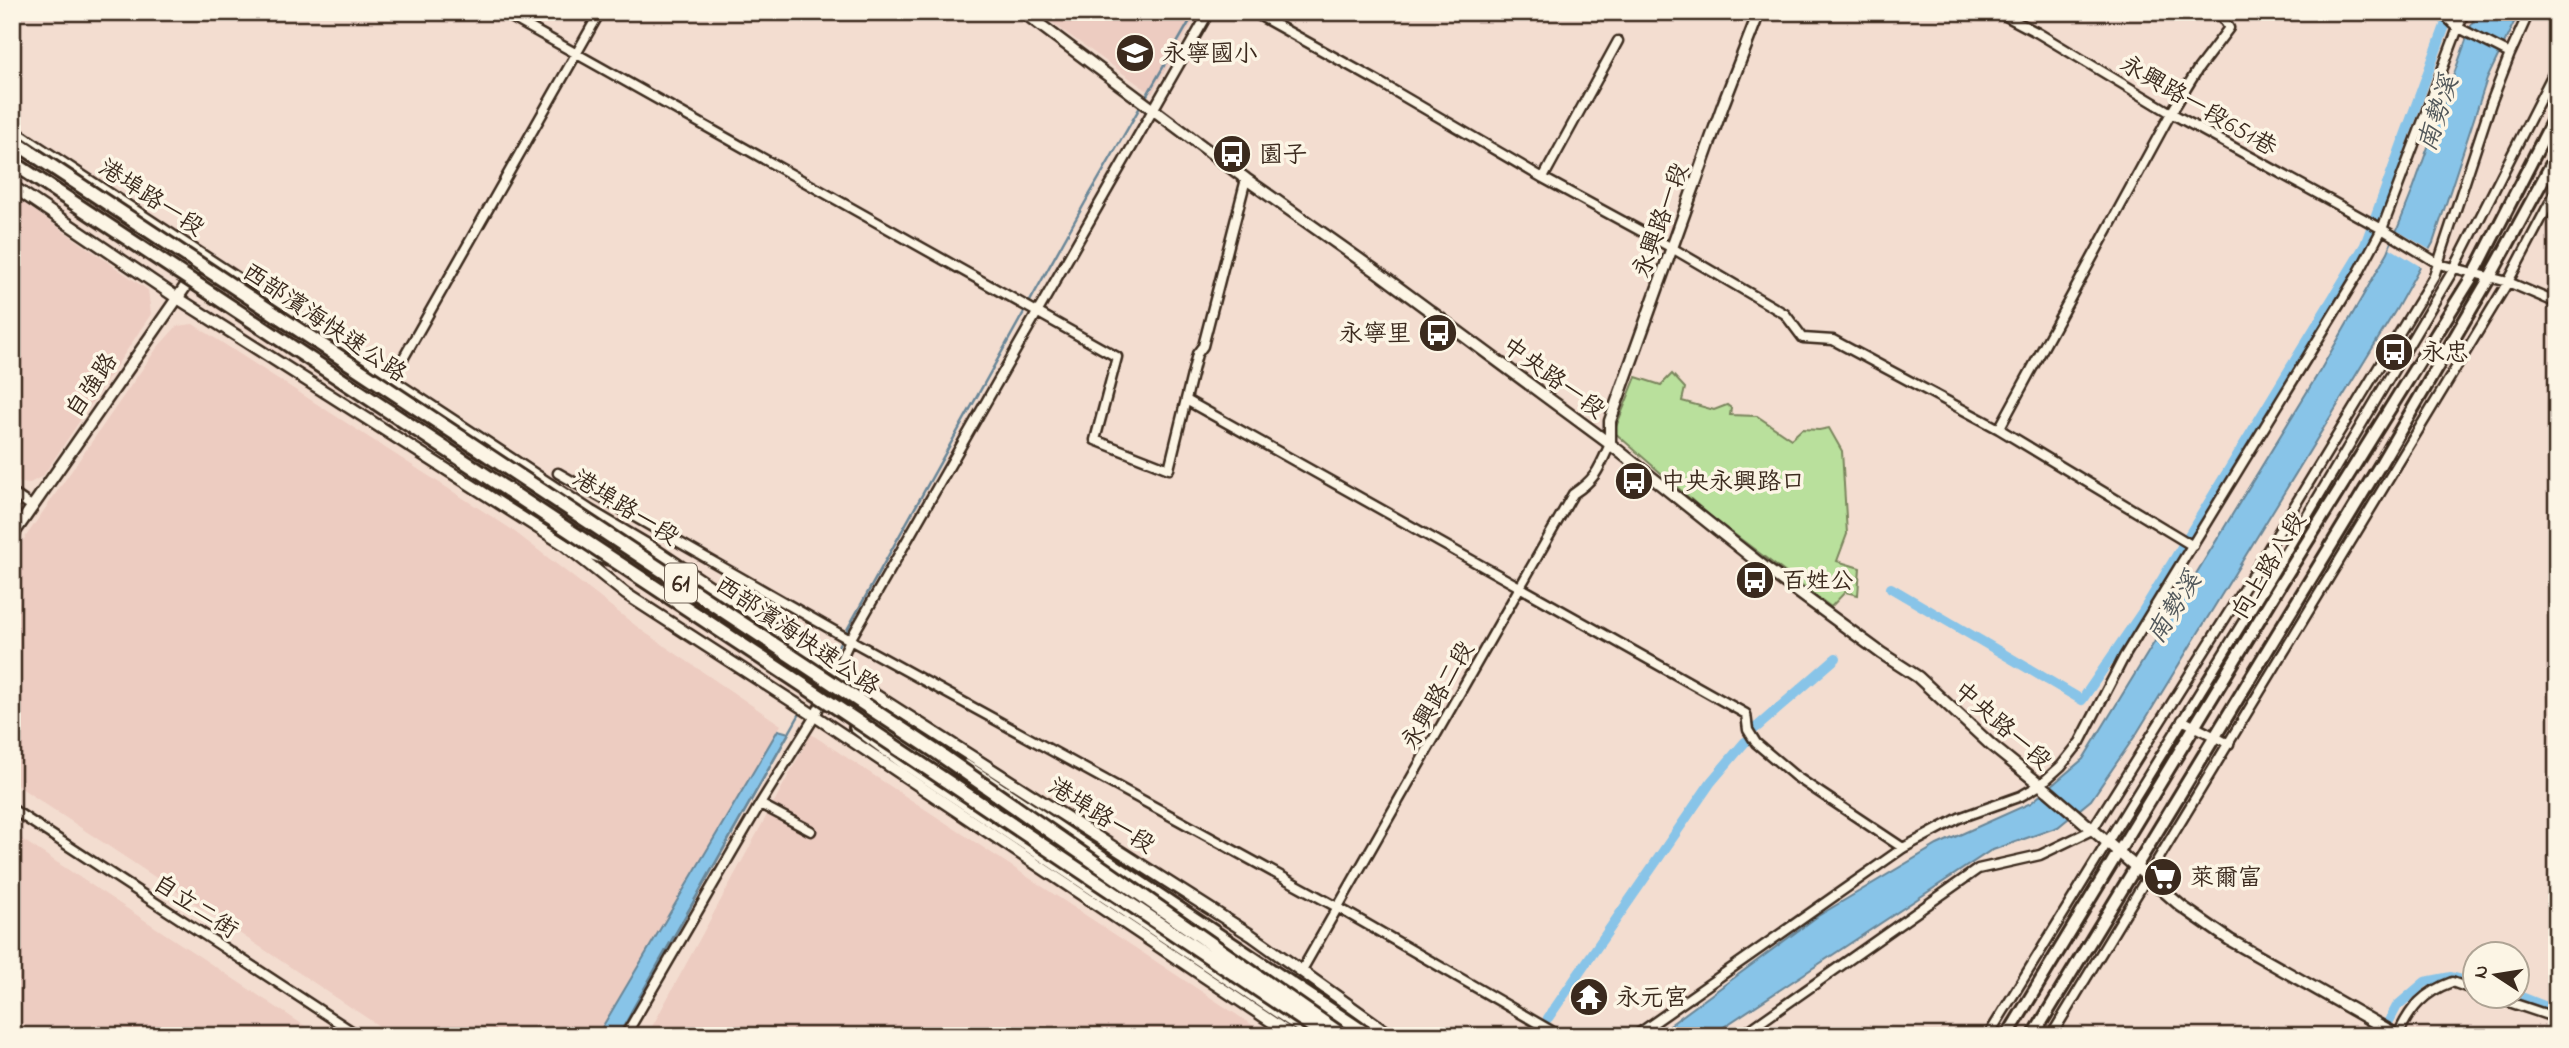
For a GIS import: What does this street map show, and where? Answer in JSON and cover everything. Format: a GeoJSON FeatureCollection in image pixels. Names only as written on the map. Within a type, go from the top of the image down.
{"type":"FeatureCollection","features":[{"type":"Feature","properties":{"kind":"highway","name":"西部濱海快速公路"},"geometry":{"type":"LineString","coordinates":[[12,140],[938,753],[1345,1036]]}},
{"type":"Feature","properties":{"kind":"highway","name":"西部濱海快速公路"},"geometry":{"type":"LineString","coordinates":[[12,162],[839,709],[1327,1036]]}},
{"type":"Feature","properties":{"kind":"highway"},"geometry":{"type":"LineString","coordinates":[[839,709],[854,725],[904,762],[1315,1036]]}},
{"type":"Feature","properties":{"kind":"highway"},"geometry":{"type":"LineString","coordinates":[[938,753],[990,780],[1369,1036]]}},
{"type":"Feature","properties":{"kind":"main road","name":"向上路八段"},"geometry":{"type":"LineString","coordinates":[[2007,1036],[2289,570],[2475,272],[2557,112]]}},
{"type":"Feature","properties":{"kind":"main road","name":"向上路八段"},"geometry":{"type":"LineString","coordinates":[[2033,1036],[2380,465],[2490,277],[2557,154]]}},
{"type":"Feature","properties":{"kind":"street"},"geometry":{"type":"LineString","coordinates":[[502,12],[1117,357],[1095,440],[1169,469],[1197,354],[1203,346],[1246,180]]}},
{"type":"Feature","properties":{"kind":"street"},"geometry":{"type":"LineString","coordinates":[[391,380],[600,12]]}},
{"type":"Feature","properties":{"kind":"street","name":"中央路一段"},"geometry":{"type":"LineString","coordinates":[[1023,12],[1246,180],[1376,271],[1609,444],[1764,567],[1918,677],[1991,745],[2092,830]]}},
{"type":"Feature","properties":{"kind":"street"},"geometry":{"type":"LineString","coordinates":[[625,1036],[760,804],[816,716],[825,690],[849,640],[1209,12]]}},
{"type":"Feature","properties":{"kind":"street"},"geometry":{"type":"LineString","coordinates":[[1253,12],[1785,314],[1803,338],[1833,340],[1999,429],[2193,546]]}},
{"type":"Feature","properties":{"kind":"street","name":"永興路一段"},"geometry":{"type":"LineString","coordinates":[[1609,444],[1610,421],[1759,12]]}},
{"type":"Feature","properties":{"kind":"street","name":"永興路一段651巷"},"geometry":{"type":"LineString","coordinates":[[1998,12],[2171,113],[2382,229],[2439,264]]}},
{"type":"Feature","properties":{"kind":"street"},"geometry":{"type":"LineString","coordinates":[[1999,429],[2171,113],[2198,69],[2229,28],[2219,12]]}},
{"type":"Feature","properties":{"kind":"street"},"geometry":{"type":"LineString","coordinates":[[2441,12],[2461,29],[2506,52]]}},
{"type":"Feature","properties":{"kind":"street"},"geometry":{"type":"LineString","coordinates":[[1635,1036],[1903,848],[1959,818],[2044,788],[2080,742],[2124,657],[2358,274],[2382,229],[2461,29],[2463,12]]}},
{"type":"Feature","properties":{"kind":"street"},"geometry":{"type":"LineString","coordinates":[[1741,1036],[1978,869],[2040,855],[2092,830],[2258,566],[2434,276],[2506,52],[2529,12]]}},
{"type":"Feature","properties":{"kind":"street"},"geometry":{"type":"LineString","coordinates":[[1543,178],[1618,41]]}},
{"type":"Feature","properties":{"kind":"street"},"geometry":{"type":"LineString","coordinates":[[1988,1036],[2272,575],[2455,267],[2557,66]]}},
{"type":"Feature","properties":{"kind":"street","name":"港埠路一段"},"geometry":{"type":"LineString","coordinates":[[12,130],[590,511],[651,547],[836,670],[1244,930],[1392,1036]]}},
{"type":"Feature","properties":{"kind":"street"},"geometry":{"type":"LineString","coordinates":[[12,186],[176,297],[565,545],[626,594],[816,716],[1293,1036]]}},
{"type":"Feature","properties":{"kind":"street"},"geometry":{"type":"LineString","coordinates":[[2051,1036],[2508,282],[2557,189]]}},
{"type":"Feature","properties":{"kind":"street","name":"自強路"},"geometry":{"type":"LineString","coordinates":[[12,536],[205,258]]}},
{"type":"Feature","properties":{"kind":"street"},"geometry":{"type":"LineString","coordinates":[[2439,264],[2508,282],[2557,303]]}},
{"type":"Feature","properties":{"kind":"street"},"geometry":{"type":"LineString","coordinates":[[1186,400],[1746,714],[1748,730],[1756,744],[1785,768],[1903,848]]}},
{"type":"Feature","properties":{"kind":"street","name":"永興路二段"},"geometry":{"type":"LineString","coordinates":[[1302,970],[1573,494],[1597,474],[1609,444]]}},
{"type":"Feature","properties":{"kind":"street"},"geometry":{"type":"LineString","coordinates":[[558,473],[849,640],[1337,907],[1560,1036]]}},
{"type":"Feature","properties":{"kind":"street"},"geometry":{"type":"LineString","coordinates":[[12,493],[33,507]]}},
{"type":"Feature","properties":{"kind":"street"},"geometry":{"type":"LineString","coordinates":[[590,511],[668,583]]}},
{"type":"Feature","properties":{"kind":"street"},"geometry":{"type":"LineString","coordinates":[[565,545],[668,583]]}},
{"type":"Feature","properties":{"kind":"street","name":"港埠路一段"},"geometry":{"type":"LineString","coordinates":[[668,583],[1345,1036]]}},
{"type":"Feature","properties":{"kind":"street"},"geometry":{"type":"LineString","coordinates":[[2182,720],[2229,744]]}},
{"type":"Feature","properties":{"kind":"street"},"geometry":{"type":"LineString","coordinates":[[760,804],[811,831]]}},
{"type":"Feature","properties":{"kind":"street","name":"自立二街"},"geometry":{"type":"LineString","coordinates":[[12,809],[359,1036]]}},
{"type":"Feature","properties":{"kind":"street"},"geometry":{"type":"LineString","coordinates":[[2092,830],[2181,906],[2230,940],[2397,1035],[2407,1014],[2429,993],[2452,982],[2460,985]]}},
{"type":"Feature","properties":{"kind":"street"},"geometry":{"type":"LineString","coordinates":[[2530,1009],[2557,1018]]}},
{"type":"Feature","properties":{"kind":"street"},"geometry":{"type":"LineString","coordinates":[[2371,1036],[2380,1024]]}},
{"type":"Feature","properties":{"kind":"shaded area","name":"永寧國小"},"geometry":{"type":"Polygon","coordinates":[[[1037,12],[1199,12],[1152,94],[1037,12]]]}},
{"type":"Feature","properties":{"kind":"shaded area"},"geometry":{"type":"Polygon","coordinates":[[[12,195],[148,290],[151,314],[43,476],[28,484],[12,481],[12,195]]]}},
{"type":"Feature","properties":{"kind":"shaded area"},"geometry":{"type":"Polygon","coordinates":[[[193,324],[511,529],[644,632],[781,725],[665,928],[596,1036],[394,1036],[12,782],[12,570],[19,560],[22,542],[157,348],[177,326],[193,324]]]}},
{"type":"Feature","properties":{"kind":"shaded area"},"geometry":{"type":"Polygon","coordinates":[[[811,734],[1269,1036],[647,1036],[811,734]]]}},
{"type":"Feature","properties":{"kind":"shaded area"},"geometry":{"type":"Polygon","coordinates":[[[12,833],[17,836],[320,1036],[12,1036],[12,833]]]}},
{"type":"Feature","properties":{"kind":"green space"},"geometry":{"type":"Polygon","coordinates":[[[1672,374],[1685,388],[1682,401],[1714,410],[1727,405],[1731,408],[1730,415],[1757,416],[1791,439],[1802,429],[1829,428],[1842,451],[1847,534],[1837,561],[1860,568],[1858,595],[1845,592],[1831,607],[1710,516],[1614,432],[1636,377],[1661,385],[1672,374]]]}},
{"type":"Feature","properties":{"kind":"water"},"geometry":{"type":"Polygon","coordinates":[[[2476,12],[2519,12],[2487,79],[2433,243],[2397,308],[2137,733],[2091,800],[2058,827],[1990,851],[1710,1036],[1655,1036],[1818,916],[1937,845],[2031,803],[2083,759],[2321,369],[2388,252],[2476,12]]]}},
{"type":"Feature","properties":{"kind":"water"},"geometry":{"type":"Polygon","coordinates":[[[778,730],[789,733],[618,1036],[597,1036],[778,730]]]}},
{"type":"Feature","properties":{"kind":"pier"},"geometry":{"type":"Polygon","coordinates":[[[2398,231],[2432,251],[2423,268],[2390,248],[2398,231]]]}},
{"type":"Feature","properties":{"kind":"waterway"},"geometry":{"type":"LineString","coordinates":[[829,662],[1087,199],[1195,12]]}},
{"type":"Feature","properties":{"kind":"waterway","name":"南勢溪"},"geometry":{"type":"LineString","coordinates":[[1891,588],[2082,700],[2143,611],[2365,245],[2450,12]]}},
{"type":"Feature","properties":{"kind":"waterway"},"geometry":{"type":"LineString","coordinates":[[1757,727],[1836,658]]}},
{"type":"Feature","properties":{"kind":"waterway"},"geometry":{"type":"LineString","coordinates":[[631,1012],[802,710]]}},
{"type":"Feature","properties":{"kind":"waterway"},"geometry":{"type":"LineString","coordinates":[[1548,1018],[1711,782],[1745,742]]}},
{"type":"Feature","properties":{"kind":"waterway"},"geometry":{"type":"LineString","coordinates":[[2381,1036],[2397,1006],[2425,982],[2451,977],[2460,979]]}},
{"type":"Feature","properties":{"kind":"waterway"},"geometry":{"type":"LineString","coordinates":[[2530,1000],[2557,1011]]}},
{"type":"Feature","properties":{"kind":"waterway"},"geometry":{"type":"LineString","coordinates":[[1538,1032],[1545,1036]]}},
{"type":"Feature","properties":{"kind":"place","name":"永寧國小"},"geometry":{"type":"Point","coordinates":[1135,53]}},
{"type":"Feature","properties":{"kind":"place","name":"園子"},"geometry":{"type":"Point","coordinates":[1232,154]}},
{"type":"Feature","properties":{"kind":"place","name":"永寧里"},"geometry":{"type":"Point","coordinates":[1438,333]}},
{"type":"Feature","properties":{"kind":"place","name":"永忠"},"geometry":{"type":"Point","coordinates":[2394,352]}},
{"type":"Feature","properties":{"kind":"place","name":"中央永興路口"},"geometry":{"type":"Point","coordinates":[1634,481]}},
{"type":"Feature","properties":{"kind":"place","name":"百姓公"},"geometry":{"type":"Point","coordinates":[1755,580]}},
{"type":"Feature","properties":{"kind":"place","name":"萊爾富"},"geometry":{"type":"Point","coordinates":[2163,877]}},
{"type":"Feature","properties":{"kind":"place","name":"永元宮"},"geometry":{"type":"Point","coordinates":[1589,997]}}]}
